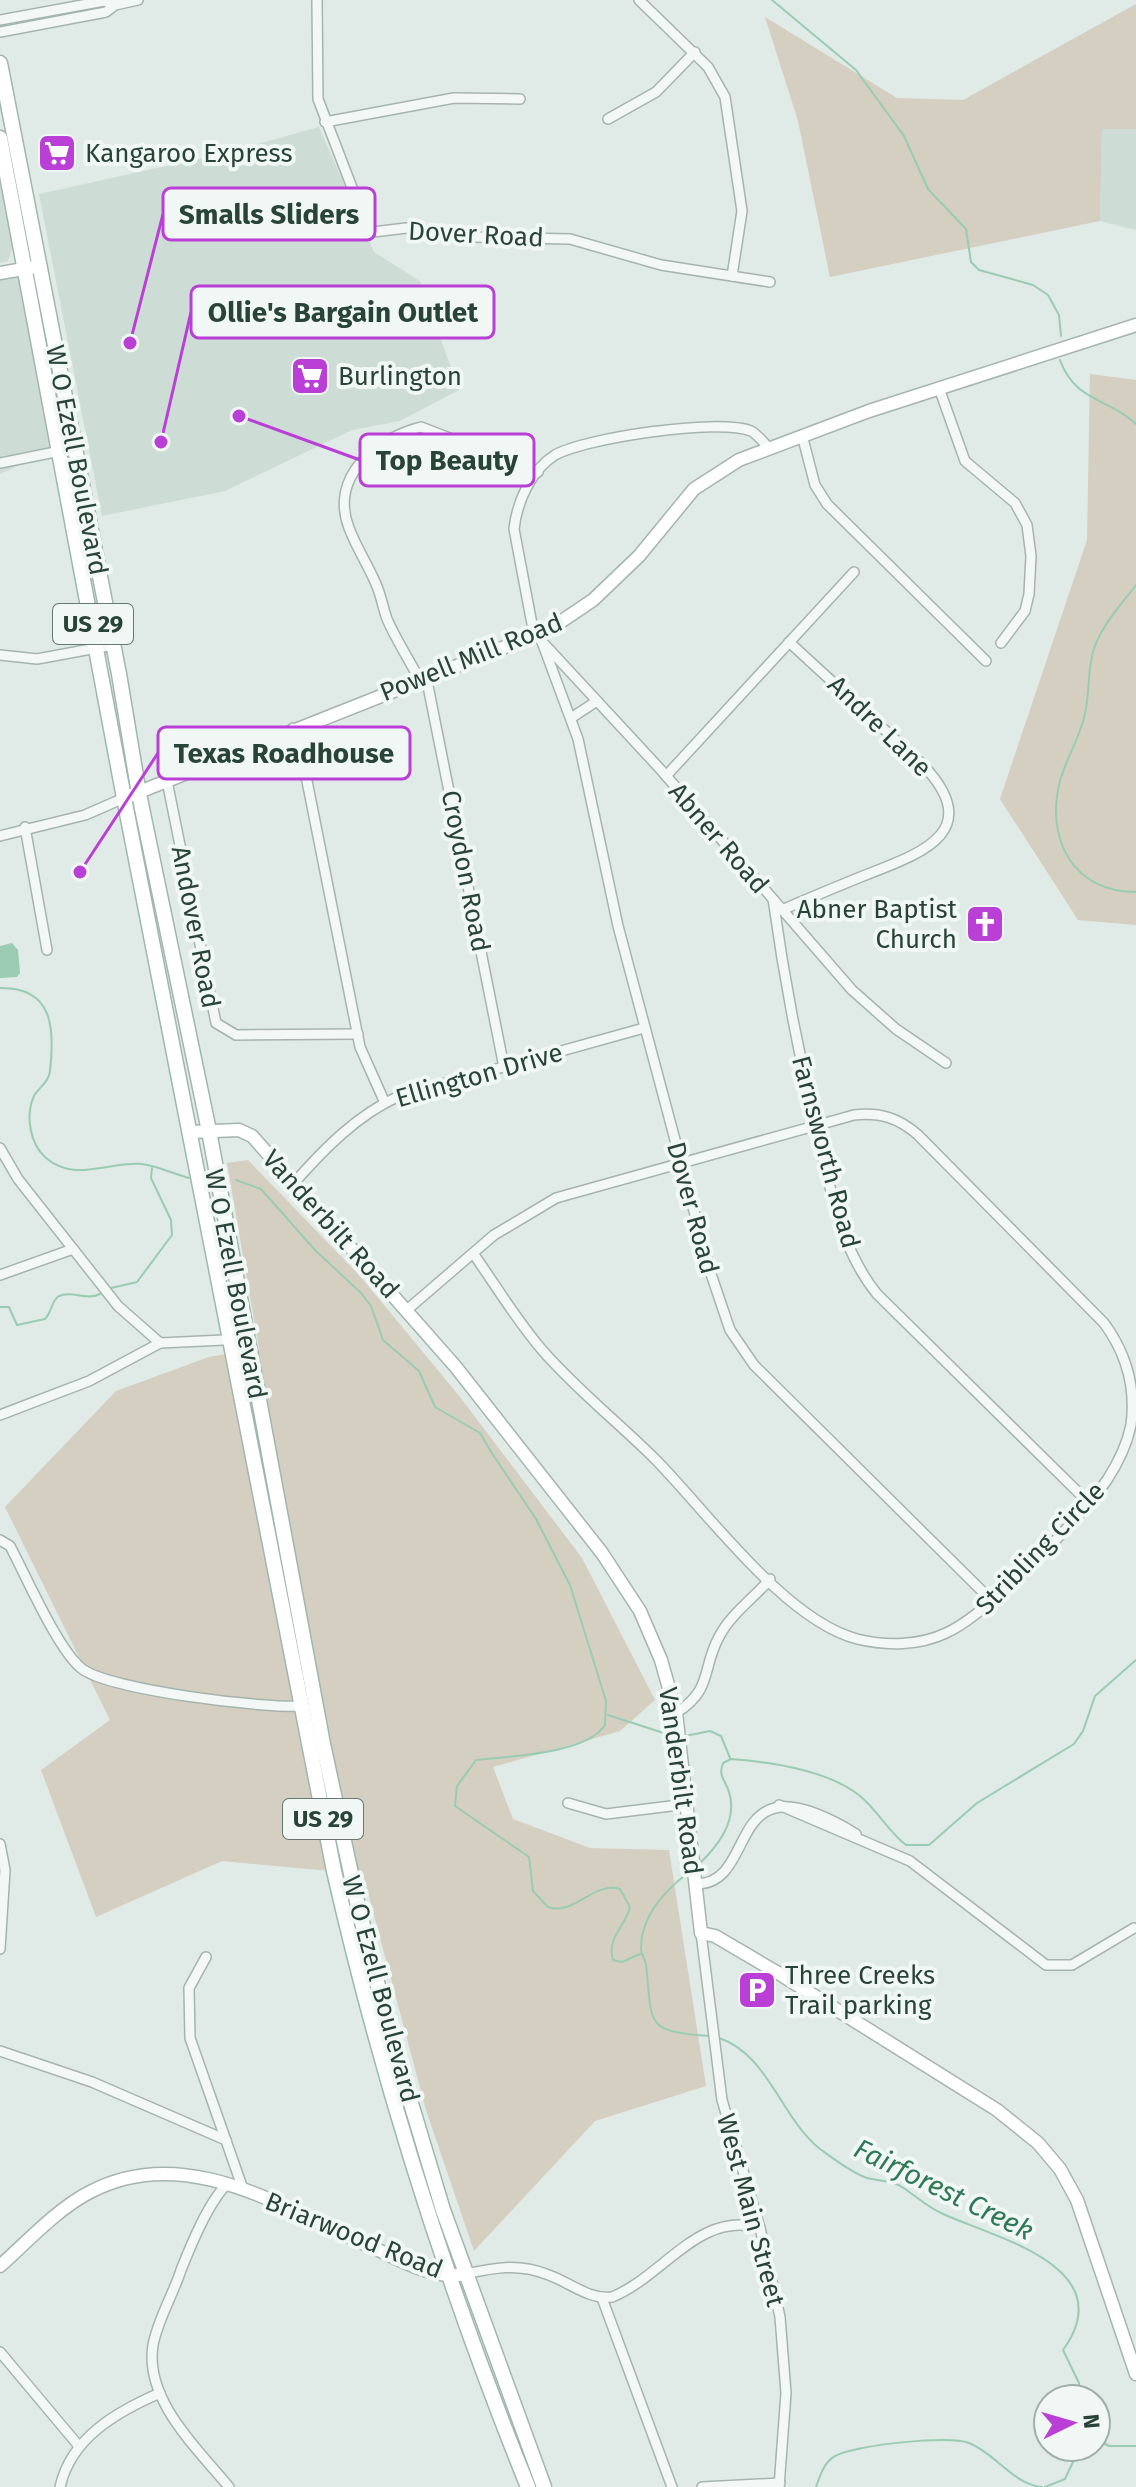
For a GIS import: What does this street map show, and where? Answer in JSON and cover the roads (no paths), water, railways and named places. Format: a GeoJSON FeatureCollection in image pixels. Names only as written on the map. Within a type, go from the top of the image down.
{"type":"FeatureCollection","features":[{"type":"Feature","properties":{"kind":"main road","name":"W O Ezell Boulevard"},"geometry":{"type":"LineString","coordinates":[[0,63],[33,268],[68,450],[113,645],[132,796],[190,1132],[238,1340],[335,1837],[377,1983],[449,2277],[528,2487]]}},
{"type":"Feature","properties":{"kind":"main road","name":"W O Ezell Boulevard"},"geometry":{"type":"LineString","coordinates":[[0,138],[33,268]]}},
{"type":"Feature","properties":{"kind":"main road","name":"W O Ezell Boulevard"},"geometry":{"type":"LineString","coordinates":[[68,450],[98,650],[209,1131],[238,1340]]}},
{"type":"Feature","properties":{"kind":"main road","name":"W O Ezell Boulevard"},"geometry":{"type":"LineString","coordinates":[[413,2137],[544,2487]]}},
{"type":"Feature","properties":{"kind":"street"},"geometry":{"type":"LineString","coordinates":[[0,20],[106,12],[115,5],[138,0]]}},
{"type":"Feature","properties":{"kind":"street","name":"Dover Road"},"geometry":{"type":"LineString","coordinates":[[317,0],[316,80],[325,122],[366,224],[373,232],[406,228],[474,237],[570,239],[661,265],[770,282]]}},
{"type":"Feature","properties":{"kind":"street"},"geometry":{"type":"LineString","coordinates":[[639,0],[695,52],[715,76],[728,109],[742,211],[732,276]]}},
{"type":"Feature","properties":{"kind":"street"},"geometry":{"type":"LineString","coordinates":[[0,32],[48,18]]}},
{"type":"Feature","properties":{"kind":"street"},"geometry":{"type":"LineString","coordinates":[[608,119],[656,92],[684,68],[695,52]]}},
{"type":"Feature","properties":{"kind":"street"},"geometry":{"type":"LineString","coordinates":[[325,122],[454,98],[520,99]]}},
{"type":"Feature","properties":{"kind":"street"},"geometry":{"type":"LineString","coordinates":[[0,273],[33,268]]}},
{"type":"Feature","properties":{"kind":"street","name":"Powell Mill Road"},"geometry":{"type":"LineString","coordinates":[[132,796],[293,728],[422,678],[539,638],[593,600],[639,556],[694,489],[722,469],[802,435],[1136,325]]}},
{"type":"Feature","properties":{"kind":"street"},"geometry":{"type":"LineString","coordinates":[[939,388],[965,461],[1015,503],[1027,525],[1031,556],[1029,594],[1025,611],[1001,643]]}},
{"type":"Feature","properties":{"kind":"street"},"geometry":{"type":"LineString","coordinates":[[538,472],[554,456],[576,448],[659,430],[697,426],[752,432],[769,448]]}},
{"type":"Feature","properties":{"kind":"street","name":"Croydon Road"},"geometry":{"type":"LineString","coordinates":[[504,1067],[422,678],[387,619],[376,585],[348,526],[345,502],[350,477],[366,454],[384,442],[421,427],[538,472]]}},
{"type":"Feature","properties":{"kind":"street"},"geometry":{"type":"LineString","coordinates":[[802,435],[815,485],[827,504],[986,661]]}},
{"type":"Feature","properties":{"kind":"street"},"geometry":{"type":"LineString","coordinates":[[0,463],[68,450]]}},
{"type":"Feature","properties":{"kind":"street","name":"Dover Road"},"geometry":{"type":"LineString","coordinates":[[538,472],[516,511],[514,529],[539,638],[571,718],[644,1028],[720,1304],[747,1358],[992,1601]]}},
{"type":"Feature","properties":{"kind":"street"},"geometry":{"type":"LineString","coordinates":[[666,776],[854,572]]}},
{"type":"Feature","properties":{"kind":"street","name":"Abner Road"},"geometry":{"type":"LineString","coordinates":[[539,638],[666,776],[852,990],[896,1029],[946,1063]]}},
{"type":"Feature","properties":{"kind":"street","name":"Andre Lane"},"geometry":{"type":"LineString","coordinates":[[782,910],[920,854],[942,833],[950,806],[943,788],[924,766],[789,642]]}},
{"type":"Feature","properties":{"kind":"street"},"geometry":{"type":"LineString","coordinates":[[0,655],[27,660],[113,645]]}},
{"type":"Feature","properties":{"kind":"street"},"geometry":{"type":"LineString","coordinates":[[571,718],[597,701]]}},
{"type":"Feature","properties":{"kind":"street"},"geometry":{"type":"LineString","coordinates":[[293,728],[304,766],[358,1034],[365,1061],[385,1103]]}},
{"type":"Feature","properties":{"kind":"street","name":"Andover Road"},"geometry":{"type":"LineString","coordinates":[[167,781],[216,1023],[236,1035],[358,1034]]}},
{"type":"Feature","properties":{"kind":"street"},"geometry":{"type":"LineString","coordinates":[[0,836],[25,827],[85,815],[132,796]]}},
{"type":"Feature","properties":{"kind":"street"},"geometry":{"type":"LineString","coordinates":[[25,827],[47,950]]}},
{"type":"Feature","properties":{"kind":"street","name":"Farnsworth Road"},"geometry":{"type":"LineString","coordinates":[[773,899],[816,1126],[850,1251],[866,1281],[1089,1503]]}},
{"type":"Feature","properties":{"kind":"street","name":"Ellington Drive"},"geometry":{"type":"LineString","coordinates":[[294,1183],[343,1133],[385,1103],[644,1028]]}},
{"type":"Feature","properties":{"kind":"street","name":"Stribling Circle"},"geometry":{"type":"LineString","coordinates":[[408,1309],[473,1253],[513,1221],[556,1198],[680,1161],[816,1126],[866,1114],[889,1117],[910,1127],[1104,1323],[1126,1363],[1132,1415],[1117,1464],[1089,1503],[992,1601],[944,1634],[909,1643],[873,1642],[839,1633],[812,1618],[770,1579],[656,1460],[549,1358],[473,1253]]}},
{"type":"Feature","properties":{"kind":"street","name":"Vanderbilt Road"},"geometry":{"type":"LineString","coordinates":[[190,1132],[248,1133],[408,1309],[552,1489],[626,1588],[655,1643],[676,1713],[701,1933]]}},
{"type":"Feature","properties":{"kind":"street"},"geometry":{"type":"LineString","coordinates":[[0,1148],[18,1179],[127,1317],[160,1343]]}},
{"type":"Feature","properties":{"kind":"street"},"geometry":{"type":"LineString","coordinates":[[0,1275],[73,1249]]}},
{"type":"Feature","properties":{"kind":"street"},"geometry":{"type":"LineString","coordinates":[[0,1415],[89,1381],[160,1343],[238,1340]]}},
{"type":"Feature","properties":{"kind":"street"},"geometry":{"type":"LineString","coordinates":[[0,1540],[10,1546],[71,1657],[87,1673],[185,1696],[308,1705]]}},
{"type":"Feature","properties":{"kind":"street"},"geometry":{"type":"LineString","coordinates":[[676,1713],[692,1702],[704,1686],[714,1648],[726,1625],[770,1579]]}},
{"type":"Feature","properties":{"kind":"street"},"geometry":{"type":"LineString","coordinates":[[568,1803],[606,1814],[687,1804]]}},
{"type":"Feature","properties":{"kind":"street"},"geometry":{"type":"LineString","coordinates":[[696,1883],[716,1877],[756,1817],[779,1805],[921,1868],[1037,1960],[1050,1966],[1072,1965],[1134,1928]]}},
{"type":"Feature","properties":{"kind":"street"},"geometry":{"type":"LineString","coordinates":[[0,1844],[5,1863],[0,1949]]}},
{"type":"Feature","properties":{"kind":"street"},"geometry":{"type":"LineString","coordinates":[[701,1933],[715,1936],[778,1973],[997,2110],[1038,2143],[1060,2169],[1077,2200],[1135,2366]]}},
{"type":"Feature","properties":{"kind":"street","name":"West Main Street"},"geometry":{"type":"LineString","coordinates":[[701,1933],[715,2048],[731,2139],[760,2228],[774,2284],[784,2349],[786,2393],[779,2485]]}},
{"type":"Feature","properties":{"kind":"street"},"geometry":{"type":"LineString","coordinates":[[206,1957],[189,1988],[188,2024],[198,2066],[243,2189]]}},
{"type":"Feature","properties":{"kind":"street"},"geometry":{"type":"LineString","coordinates":[[0,2051],[92,2082],[226,2140]]}},
{"type":"Feature","properties":{"kind":"street","name":"Briarwood Road"},"geometry":{"type":"LineString","coordinates":[[0,2266],[73,2203],[107,2184],[164,2173],[206,2177],[243,2189],[372,2248],[449,2277],[503,2266],[525,2268],[602,2298]]}},
{"type":"Feature","properties":{"kind":"street"},"geometry":{"type":"LineString","coordinates":[[227,2184],[214,2199],[188,2254],[157,2333],[153,2358],[160,2393],[175,2419],[229,2487]]}},
{"type":"Feature","properties":{"kind":"street"},"geometry":{"type":"LineString","coordinates":[[672,2487],[602,2298],[617,2295],[717,2227],[739,2224],[760,2228]]}},
{"type":"Feature","properties":{"kind":"street"},"geometry":{"type":"LineString","coordinates":[[0,2352],[78,2445]]}},
{"type":"Feature","properties":{"kind":"street"},"geometry":{"type":"LineString","coordinates":[[60,2487],[78,2445],[119,2415],[160,2393]]}},
{"type":"Feature","properties":{"kind":"street"},"geometry":{"type":"LineString","coordinates":[[702,2487],[779,2485]]}},
{"type":"Feature","properties":{"kind":"waterway"},"geometry":{"type":"LineString","coordinates":[[772,0],[856,70],[904,136],[928,189],[966,229],[971,262],[979,270],[1033,285],[1048,295],[1059,315],[1061,336]]}},
{"type":"Feature","properties":{"kind":"waterway"},"geometry":{"type":"LineString","coordinates":[[1060,360],[1074,384],[1136,424]]}},
{"type":"Feature","properties":{"kind":"waterway","name":"Fairforest Creek"},"geometry":{"type":"LineString","coordinates":[[1136,585],[1096,643],[1084,718],[1060,781],[1056,802],[1061,842],[1080,872],[1095,883],[1114,890],[1136,892]]}},
{"type":"Feature","properties":{"kind":"waterway"},"geometry":{"type":"LineString","coordinates":[[0,988],[31,994],[47,1013],[52,1040],[49,1075],[34,1096],[30,1112],[33,1138],[46,1158],[69,1169],[142,1164],[189,1178]]}},
{"type":"Feature","properties":{"kind":"waterway"},"geometry":{"type":"LineString","coordinates":[[111,1288],[137,1282],[172,1235],[171,1220],[151,1178],[152,1168]]}},
{"type":"Feature","properties":{"kind":"waterway"},"geometry":{"type":"LineString","coordinates":[[236,1180],[261,1189],[315,1250],[361,1293],[371,1306],[383,1340],[419,1371],[435,1407],[480,1433],[536,1519],[570,1585],[606,1701],[605,1725],[596,1735],[565,1748],[476,1760],[457,1786],[455,1806],[529,1857],[533,1891],[548,1907],[567,1907],[601,1890],[620,1889],[630,1907],[612,1945],[613,1960],[622,1962],[640,1954]]}},
{"type":"Feature","properties":{"kind":"waterway"},"geometry":{"type":"LineString","coordinates":[[0,1307],[9,1307],[17,1325],[45,1319],[59,1296],[100,1294]]}},
{"type":"Feature","properties":{"kind":"waterway","name":"Fairforest Creek"},"geometry":{"type":"LineString","coordinates":[[699,1864],[719,1841],[731,1813],[729,1792],[721,1772],[723,1763],[731,1759],[781,1765],[832,1780],[860,1796],[906,1845],[929,1845],[977,1803],[1074,1744],[1083,1731],[1095,1696],[1136,1660]]}},
{"type":"Feature","properties":{"kind":"waterway"},"geometry":{"type":"LineString","coordinates":[[608,1715],[673,1736]]}},
{"type":"Feature","properties":{"kind":"waterway"},"geometry":{"type":"LineString","coordinates":[[685,1736],[710,1731],[721,1736],[730,1758]]}},
{"type":"Feature","properties":{"kind":"waterway","name":"Fairforest Creek"},"geometry":{"type":"LineString","coordinates":[[688,1873],[655,1906],[645,1927],[641,1951],[655,2021],[673,2031],[711,2036]]}},
{"type":"Feature","properties":{"kind":"waterway","name":"Fairforest Creek"},"geometry":{"type":"LineString","coordinates":[[719,2038],[736,2046],[750,2058],[806,2136],[837,2161],[867,2178],[898,2185],[937,2211],[1020,2246],[1045,2260],[1065,2277],[1077,2297],[1077,2321],[1063,2350],[1079,2383]]}},
{"type":"Feature","properties":{"kind":"waterway","name":"Fairforest Creek"},"geometry":{"type":"LineString","coordinates":[[816,2487],[828,2462],[845,2452],[880,2445],[942,2440],[969,2443],[1022,2481],[1042,2487]]}},
{"type":"Feature","properties":{"kind":"waterway"},"geometry":{"type":"LineString","coordinates":[[1112,2446],[1136,2446]]}},
{"type":"Feature","properties":{"kind":"waterway","name":"Fairforest Creek"},"geometry":{"type":"LineString","coordinates":[[1045,2487],[1065,2479],[1072,2463]]}},
{"type":"Feature","properties":{"kind":"place","name":"Kangaroo Express"},"geometry":{"type":"Point","coordinates":[57,153]}},
{"type":"Feature","properties":{"kind":"place","name":"Smalls Sliders"},"geometry":{"type":"Point","coordinates":[130,343]}},
{"type":"Feature","properties":{"kind":"place","name":"Burlington"},"geometry":{"type":"Point","coordinates":[310,376]}},
{"type":"Feature","properties":{"kind":"place","name":"Top Beauty"},"geometry":{"type":"Point","coordinates":[239,416]}},
{"type":"Feature","properties":{"kind":"place","name":"Ollie's Bargain Outlet"},"geometry":{"type":"Point","coordinates":[161,442]}},
{"type":"Feature","properties":{"kind":"place","name":"Texas Roadhouse"},"geometry":{"type":"Point","coordinates":[80,872]}},
{"type":"Feature","properties":{"kind":"place","name":"Abner Baptist Church"},"geometry":{"type":"Point","coordinates":[985,924]}},
{"type":"Feature","properties":{"kind":"place","name":"Three Creeks Trail parking"},"geometry":{"type":"Point","coordinates":[757,1990]}}]}
